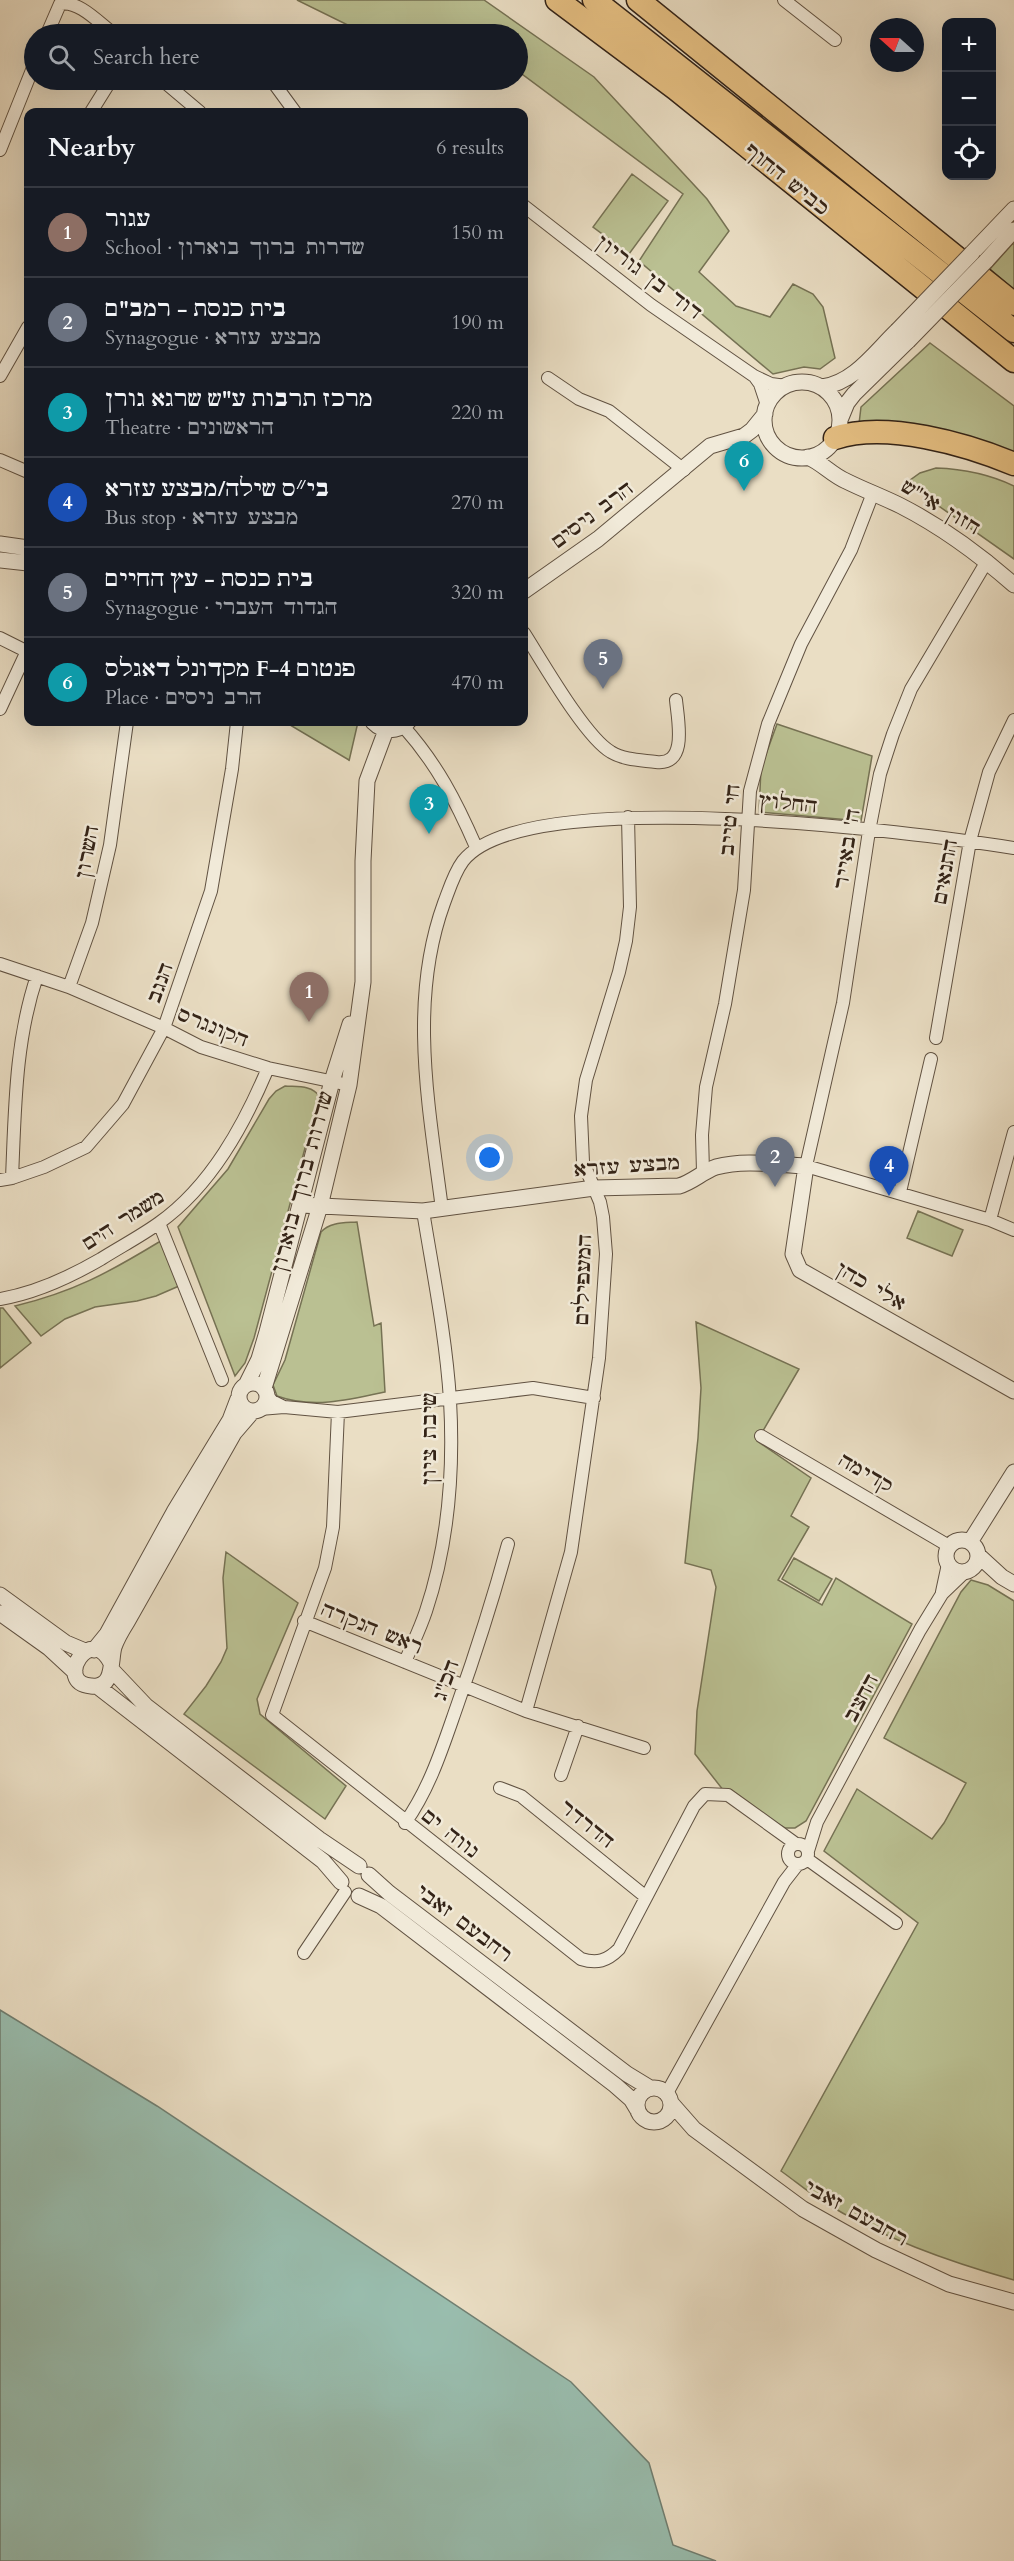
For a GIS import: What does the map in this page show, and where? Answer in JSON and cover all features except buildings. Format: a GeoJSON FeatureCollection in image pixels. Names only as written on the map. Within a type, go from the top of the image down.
{"type":"FeatureCollection","features":[{"type":"Feature","properties":{"kind":"highway","name":"כביש החוף"},"geometry":{"type":"LineString","coordinates":[[557,0],[676,89],[1014,361]]}},
{"type":"Feature","properties":{"kind":"highway","name":"כביש החוף"},"geometry":{"type":"LineString","coordinates":[[594,0],[1014,332]]}},
{"type":"Feature","properties":{"kind":"highway"},"geometry":{"type":"LineString","coordinates":[[627,0],[742,86]]}},
{"type":"Feature","properties":{"kind":"highway"},"geometry":{"type":"LineString","coordinates":[[638,0],[1014,304]]}},
{"type":"Feature","properties":{"kind":"highway"},"geometry":{"type":"LineString","coordinates":[[835,435],[867,432],[924,438],[970,449],[1014,465]]}},
{"type":"Feature","properties":{"kind":"street"},"geometry":{"type":"LineString","coordinates":[[784,0],[835,40]]}},
{"type":"Feature","properties":{"kind":"street"},"geometry":{"type":"LineString","coordinates":[[51,24],[60,4],[67,3],[75,4],[101,24]]}},
{"type":"Feature","properties":{"kind":"street"},"geometry":{"type":"LineString","coordinates":[[0,150],[24,90]]}},
{"type":"Feature","properties":{"kind":"street"},"geometry":{"type":"LineString","coordinates":[[94,108],[105,90]]}},
{"type":"Feature","properties":{"kind":"street"},"geometry":{"type":"LineString","coordinates":[[174,90],[195,108]]}},
{"type":"Feature","properties":{"kind":"street"},"geometry":{"type":"LineString","coordinates":[[279,90],[292,108]]}},
{"type":"Feature","properties":{"kind":"street","name":"דוד בן גוריון"},"geometry":{"type":"LineString","coordinates":[[528,209],[651,305],[754,376],[771,384],[786,386]]}},
{"type":"Feature","properties":{"kind":"street"},"geometry":{"type":"LineString","coordinates":[[732,440],[776,447],[791,456],[808,457],[820,454],[835,435],[847,403],[854,394],[972,253],[1014,209]]}},
{"type":"Feature","properties":{"kind":"street"},"geometry":{"type":"LineString","coordinates":[[766,410],[772,397],[786,386],[805,382],[822,387],[834,386],[846,380],[903,336],[986,261],[1014,230]]}},
{"type":"Feature","properties":{"kind":"street"},"geometry":{"type":"LineString","coordinates":[[0,376],[24,334]]}},
{"type":"Feature","properties":{"kind":"street"},"geometry":{"type":"LineString","coordinates":[[754,376],[760,384],[766,410],[766,432],[776,447]]}},
{"type":"Feature","properties":{"kind":"street"},"geometry":{"type":"LineString","coordinates":[[549,378],[579,399],[609,411],[684,470]]}},
{"type":"Feature","properties":{"kind":"street"},"geometry":{"type":"LineString","coordinates":[[822,387],[837,405],[835,435],[829,465],[838,477]]}},
{"type":"Feature","properties":{"kind":"street","name":"הרב ניסים"},"geometry":{"type":"LineString","coordinates":[[528,588],[598,538],[684,470],[710,446],[732,440],[752,430],[766,410]]}},
{"type":"Feature","properties":{"kind":"street","name":"חזון אי\"ש"},"geometry":{"type":"LineString","coordinates":[[808,457],[822,464],[838,477],[873,492],[938,528],[987,561],[1014,585]]}},
{"type":"Feature","properties":{"kind":"street"},"geometry":{"type":"LineString","coordinates":[[0,460],[24,470]]}},
{"type":"Feature","properties":{"kind":"street","name":"חי טייב"},"geometry":{"type":"LineString","coordinates":[[703,1172],[702,1135],[706,1087],[725,1004],[744,890],[750,791],[768,724],[801,644],[851,550],[873,492]]}},
{"type":"Feature","properties":{"kind":"street"},"geometry":{"type":"LineString","coordinates":[[0,544],[24,547]]}},
{"type":"Feature","properties":{"kind":"street"},"geometry":{"type":"LineString","coordinates":[[0,560],[24,563]]}},
{"type":"Feature","properties":{"kind":"street","name":"ה' באייר"},"geometry":{"type":"LineString","coordinates":[[806,1166],[843,1003],[880,774],[893,734],[912,689],[987,561]]}},
{"type":"Feature","properties":{"kind":"street"},"geometry":{"type":"LineString","coordinates":[[0,638],[24,650]]}},
{"type":"Feature","properties":{"kind":"street"},"geometry":{"type":"LineString","coordinates":[[528,639],[590,733],[611,752],[636,760],[666,763],[672,760],[677,751],[679,737],[676,700]]}},
{"type":"Feature","properties":{"kind":"street"},"geometry":{"type":"LineString","coordinates":[[0,709],[24,660]]}},
{"type":"Feature","properties":{"kind":"street","name":"התנאים"},"geometry":{"type":"LineString","coordinates":[[936,1038],[970,840],[989,772],[1014,720]]}},
{"type":"Feature","properties":{"kind":"street","name":"השרון"},"geometry":{"type":"LineString","coordinates":[[69,987],[92,923],[110,845],[126,726]]}},
{"type":"Feature","properties":{"kind":"street","name":"הנגב"},"geometry":{"type":"LineString","coordinates":[[6,1179],[62,1159],[86,1147],[123,1104],[164,1028],[211,891],[232,769],[237,726]]}},
{"type":"Feature","properties":{"kind":"street","name":"שדרות ברוך בוארון"},"geometry":{"type":"LineString","coordinates":[[266,1391],[328,1178],[349,1085],[363,982],[363,861],[366,793],[367,781],[375,758],[377,726]]}},
{"type":"Feature","properties":{"kind":"street"},"geometry":{"type":"LineString","coordinates":[[407,726],[426,751],[457,805],[476,848],[462,862],[435,928],[426,983],[424,1067],[442,1209]]}},
{"type":"Feature","properties":{"kind":"street","name":"החלוץ"},"geometry":{"type":"LineString","coordinates":[[476,848],[513,833],[581,820],[628,817],[748,819],[970,840],[1014,848]]}},
{"type":"Feature","properties":{"kind":"street","name":"המעפילים"},"geometry":{"type":"LineString","coordinates":[[526,1711],[571,1552],[599,1358],[606,1254],[603,1217],[583,1162],[581,1116],[586,1080],[619,972],[626,941],[630,907],[628,817]]}},
{"type":"Feature","properties":{"kind":"street","name":"הקונגרס"},"geometry":{"type":"LineString","coordinates":[[0,964],[69,987],[164,1028],[201,1047],[268,1068],[349,1085]]}},
{"type":"Feature","properties":{"kind":"street"},"geometry":{"type":"LineString","coordinates":[[6,1179],[16,1072],[28,1001],[36,976]]}},
{"type":"Feature","properties":{"kind":"street","name":"שדרות ברוך בוארון"},"geometry":{"type":"LineString","coordinates":[[247,1383],[259,1359],[267,1332],[302,1206],[332,1081],[363,982]]}},
{"type":"Feature","properties":{"kind":"street"},"geometry":{"type":"LineString","coordinates":[[900,1192],[931,1059]]}},
{"type":"Feature","properties":{"kind":"street","name":"משמר הים"},"geometry":{"type":"LineString","coordinates":[[0,1299],[55,1283],[159,1223],[186,1200],[231,1142],[250,1110],[268,1068]]}},
{"type":"Feature","properties":{"kind":"street"},"geometry":{"type":"LineString","coordinates":[[990,1220],[1014,1132]]}},
{"type":"Feature","properties":{"kind":"street","name":"מבצע עזרא"},"geometry":{"type":"LineString","coordinates":[[302,1206],[423,1211],[594,1188],[679,1186],[690,1183],[703,1172],[739,1163],[806,1166],[900,1192],[990,1220],[1014,1230]]}},
{"type":"Feature","properties":{"kind":"street","name":"אלי כהן"},"geometry":{"type":"LineString","coordinates":[[806,1166],[793,1254],[800,1270],[1014,1391]]}},
{"type":"Feature","properties":{"kind":"street"},"geometry":{"type":"LineString","coordinates":[[328,1178],[335,1195],[346,1208]]}},
{"type":"Feature","properties":{"kind":"street","name":"שיבת ציון"},"geometry":{"type":"LineString","coordinates":[[405,1662],[426,1612],[439,1562],[448,1497],[451,1450],[450,1399],[423,1211]]}},
{"type":"Feature","properties":{"kind":"street"},"geometry":{"type":"LineString","coordinates":[[159,1223],[222,1380]]}},
{"type":"Feature","properties":{"kind":"street"},"geometry":{"type":"LineString","coordinates":[[75,1671],[76,1660],[107,1634],[172,1515],[230,1420],[240,1390],[247,1383],[256,1383],[266,1391],[272,1401],[284,1407]]}},
{"type":"Feature","properties":{"kind":"street"},"geometry":{"type":"LineString","coordinates":[[238,1399],[243,1407],[256,1410],[284,1407],[338,1412],[533,1388],[594,1398]]}},
{"type":"Feature","properties":{"kind":"street"},"geometry":{"type":"LineString","coordinates":[[0,1613],[49,1648],[75,1671],[80,1682],[97,1686],[107,1680],[118,1638],[172,1539],[234,1433],[266,1402],[266,1391]]}},
{"type":"Feature","properties":{"kind":"street","name":"ראש הנקרה"},"geometry":{"type":"LineString","coordinates":[[272,1716],[325,1568],[333,1527],[338,1412]]}},
{"type":"Feature","properties":{"kind":"street","name":"קדימה"},"geometry":{"type":"LineString","coordinates":[[761,1436],[949,1546]]}},
{"type":"Feature","properties":{"kind":"street"},"geometry":{"type":"LineString","coordinates":[[1008,1580],[971,1559],[961,1540],[949,1546],[946,1555],[948,1564],[955,1570],[971,1559],[1014,1472]]}},
{"type":"Feature","properties":{"kind":"street","name":"הכ\"ג"},"geometry":{"type":"LineString","coordinates":[[405,1823],[416,1808],[437,1763],[488,1621],[508,1544]]}},
{"type":"Feature","properties":{"kind":"street","name":"החצב"},"geometry":{"type":"LineString","coordinates":[[669,2099],[906,1653],[942,1594],[971,1559]]}},
{"type":"Feature","properties":{"kind":"street","name":"החצב"},"geometry":{"type":"LineString","coordinates":[[942,1594],[948,1564]]}},
{"type":"Feature","properties":{"kind":"street"},"geometry":{"type":"LineString","coordinates":[[0,1595],[60,1639],[104,1653],[111,1666]]}},
{"type":"Feature","properties":{"kind":"street","name":"ראש הנקרה"},"geometry":{"type":"LineString","coordinates":[[304,1622],[526,1711],[644,1748]]}},
{"type":"Feature","properties":{"kind":"street","name":"רחבעם זאבי"},"geometry":{"type":"LineString","coordinates":[[111,1666],[146,1706],[301,1826],[364,1870],[389,1893],[560,2023],[650,2088]]}},
{"type":"Feature","properties":{"kind":"street","name":"רחבעם זאבי"},"geometry":{"type":"LineString","coordinates":[[97,1686],[323,1861],[348,1890],[374,1901],[391,1913],[615,2085],[631,2099],[637,2109]]}},
{"type":"Feature","properties":{"kind":"street","name":"נווה ים"},"geometry":{"type":"LineString","coordinates":[[272,1716],[405,1823],[581,1959],[598,1962],[612,1957],[626,1939],[646,1897]]}},
{"type":"Feature","properties":{"kind":"street"},"geometry":{"type":"LineString","coordinates":[[561,1775],[578,1726]]}},
{"type":"Feature","properties":{"kind":"street","name":"הדרדר"},"geometry":{"type":"LineString","coordinates":[[500,1788],[521,1796],[646,1897]]}},
{"type":"Feature","properties":{"kind":"street"},"geometry":{"type":"LineString","coordinates":[[646,1897],[694,1806],[705,1794],[728,1795],[772,1829],[798,1853],[896,1923]]}},
{"type":"Feature","properties":{"kind":"street"},"geometry":{"type":"LineString","coordinates":[[304,1953],[348,1890],[345,1870],[349,1867],[364,1870],[369,1887],[348,1890]]}},
{"type":"Feature","properties":{"kind":"street"},"geometry":{"type":"LineString","coordinates":[[650,2088],[659,2088],[669,2099],[668,2117],[658,2123],[642,2118],[637,2109],[639,2098],[650,2088]]}},
{"type":"Feature","properties":{"kind":"street","name":"רחבעם זאבי"},"geometry":{"type":"LineString","coordinates":[[669,2099],[694,2129],[803,2209],[876,2250],[949,2283],[1014,2302]]}},
{"type":"Feature","properties":{"kind":"street","name":"רחבעם זאבי"},"geometry":{"type":"LineString","coordinates":[[658,2123],[676,2123],[694,2129]]}},
{"type":"Feature","properties":{"kind":"shaded area"},"geometry":{"type":"Polygon","coordinates":[[[297,0],[484,0],[518,24],[346,24],[297,0]]]}},
{"type":"Feature","properties":{"kind":"shaded area"},"geometry":{"type":"Polygon","coordinates":[[[528,31],[594,77],[707,199],[729,231],[699,272],[736,306],[770,317],[793,284],[813,294],[823,307],[835,358],[820,369],[804,367],[773,374],[639,261],[683,194],[528,78],[528,31]]]}},
{"type":"Feature","properties":{"kind":"shaded area"},"geometry":{"type":"Polygon","coordinates":[[[632,174],[668,201],[629,254],[593,227],[632,174]]]}},
{"type":"Feature","properties":{"kind":"shaded area"},"geometry":{"type":"Polygon","coordinates":[[[1014,242],[1014,290],[990,269],[1014,242]]]}},
{"type":"Feature","properties":{"kind":"shaded area"},"geometry":{"type":"Polygon","coordinates":[[[930,343],[1014,406],[1014,458],[859,424],[861,407],[930,343]]]}},
{"type":"Feature","properties":{"kind":"shaded area"},"geometry":{"type":"Polygon","coordinates":[[[936,468],[976,473],[1014,486],[1014,559],[906,483],[920,473],[936,468]]]}},
{"type":"Feature","properties":{"kind":"shaded area"},"geometry":{"type":"Polygon","coordinates":[[[777,724],[872,756],[861,821],[759,812],[761,768],[777,724]]]}},
{"type":"Feature","properties":{"kind":"shaded area"},"geometry":{"type":"Polygon","coordinates":[[[292,726],[357,726],[349,760],[292,726]]]}},
{"type":"Feature","properties":{"kind":"shaded area"},"geometry":{"type":"Polygon","coordinates":[[[285,1086],[308,1088],[319,1096],[254,1338],[245,1363],[235,1376],[178,1227],[228,1169],[269,1099],[285,1086]]]}},
{"type":"Feature","properties":{"kind":"shaded area"},"geometry":{"type":"Polygon","coordinates":[[[918,1211],[963,1230],[952,1256],[907,1238],[918,1211]]]}},
{"type":"Feature","properties":{"kind":"shaded area"},"geometry":{"type":"Polygon","coordinates":[[[357,1222],[374,1326],[381,1323],[385,1392],[317,1403],[277,1396],[273,1385],[285,1360],[321,1232],[333,1225],[357,1222]]]}},
{"type":"Feature","properties":{"kind":"shaded area"},"geometry":{"type":"Polygon","coordinates":[[[159,1242],[163,1243],[179,1286],[137,1301],[95,1307],[65,1319],[41,1336],[15,1306],[73,1288],[159,1242]]]}},
{"type":"Feature","properties":{"kind":"shaded area"},"geometry":{"type":"Polygon","coordinates":[[[0,1308],[3,1308],[31,1343],[0,1368],[0,1308]]]}},
{"type":"Feature","properties":{"kind":"shaded area"},"geometry":{"type":"Polygon","coordinates":[[[696,1322],[799,1369],[757,1441],[811,1478],[791,1516],[809,1527],[778,1580],[822,1605],[836,1578],[912,1624],[806,1821],[795,1828],[785,1828],[727,1795],[695,1754],[697,1711],[716,1587],[711,1570],[685,1563],[701,1388],[696,1322]]]}},
{"type":"Feature","properties":{"kind":"shaded area"},"geometry":{"type":"Polygon","coordinates":[[[226,1552],[298,1603],[257,1699],[260,1714],[346,1786],[325,1819],[184,1714],[206,1686],[227,1648],[223,1578],[226,1552]]]}},
{"type":"Feature","properties":{"kind":"shaded area"},"geometry":{"type":"Polygon","coordinates":[[[794,1558],[832,1579],[819,1601],[782,1579],[794,1558]]]}},
{"type":"Feature","properties":{"kind":"shaded area"},"geometry":{"type":"Polygon","coordinates":[[[971,1580],[988,1585],[1014,1601],[1014,2280],[964,2265],[891,2237],[822,2201],[781,2171],[918,1923],[824,1851],[857,1789],[932,1839],[944,1823],[966,1783],[884,1738],[961,1592],[971,1580]]]}},
{"type":"Feature","properties":{"kind":"shaded area"},"geometry":{"type":"Polygon","coordinates":[[[0,2010],[157,2106],[571,2382],[649,2463],[673,2545],[716,2561],[0,2561],[0,2010]]]}},
{"type":"Feature","properties":{"kind":"place","name":"מקדונל דאגלס F-4 פנטום"},"geometry":{"type":"Point","coordinates":[744,491]}},
{"type":"Feature","properties":{"kind":"place","name":"בית כנסת - עץ החיים"},"geometry":{"type":"Point","coordinates":[603,689]}},
{"type":"Feature","properties":{"kind":"place","name":"מרכז תרבות ע\"ש שרגא גורן"},"geometry":{"type":"Point","coordinates":[429,834]}},
{"type":"Feature","properties":{"kind":"place","name":"עגור"},"geometry":{"type":"Point","coordinates":[309,1022]}},
{"type":"Feature","properties":{"kind":"place","name":"בית כנסת - רמב\"ם"},"geometry":{"type":"Point","coordinates":[775,1187]}},
{"type":"Feature","properties":{"kind":"place","name":"בי״ס שילה/מבצע עזרא"},"geometry":{"type":"Point","coordinates":[889,1196]}}]}
